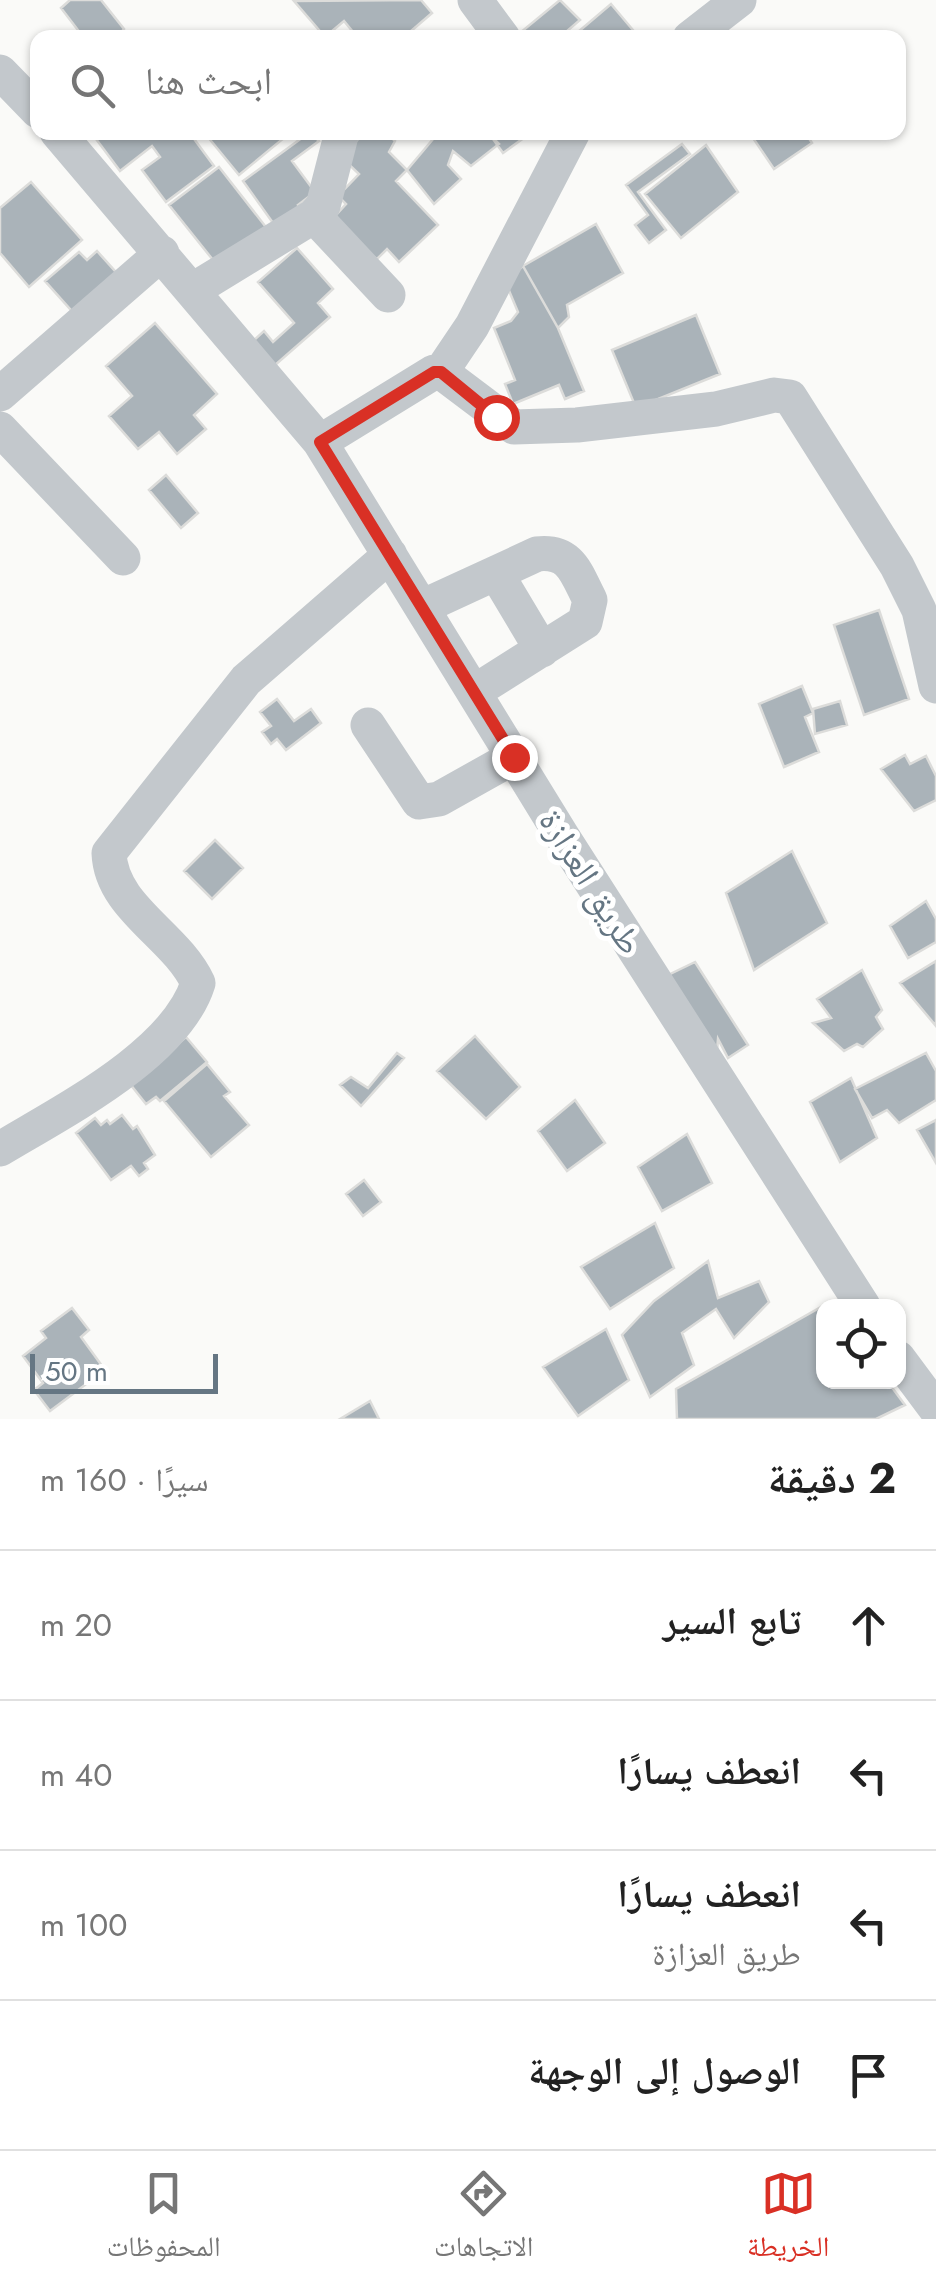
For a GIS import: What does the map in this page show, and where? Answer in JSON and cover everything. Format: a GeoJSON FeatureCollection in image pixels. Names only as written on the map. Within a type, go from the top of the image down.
{"type":"FeatureCollection","features":[{"type":"Feature","properties":{"kind":"street"},"geometry":{"type":"LineString","coordinates":[[475,0],[497,30]]}},
{"type":"Feature","properties":{"kind":"street"},"geometry":{"type":"LineString","coordinates":[[700,30],[739,0]]}},
{"type":"Feature","properties":{"kind":"street"},"geometry":{"type":"LineString","coordinates":[[0,72],[30,102]]}},
{"type":"Feature","properties":{"kind":"street","name":"طريق العزازة"},"geometry":{"type":"LineString","coordinates":[[63,140],[320,442],[514,757],[858,1299]]}},
{"type":"Feature","properties":{"kind":"street"},"geometry":{"type":"LineString","coordinates":[[193,290],[314,216],[322,206],[340,140]]}},
{"type":"Feature","properties":{"kind":"street"},"geometry":{"type":"LineString","coordinates":[[320,442],[422,378],[441,372],[472,326],[569,140]]}},
{"type":"Feature","properties":{"kind":"street"},"geometry":{"type":"LineString","coordinates":[[314,216],[388,295]]}},
{"type":"Feature","properties":{"kind":"street"},"geometry":{"type":"LineString","coordinates":[[0,394],[162,254]]}},
{"type":"Feature","properties":{"kind":"street"},"geometry":{"type":"LineString","coordinates":[[441,372],[514,427],[578,425],[716,410],[774,394],[790,397],[897,566],[919,610],[936,686]]}},
{"type":"Feature","properties":{"kind":"street"},"geometry":{"type":"LineString","coordinates":[[0,429],[123,558]]}},
{"type":"Feature","properties":{"kind":"street"},"geometry":{"type":"LineString","coordinates":[[422,606],[537,554],[556,552],[569,559],[590,600],[591,610],[585,622],[474,692]]}},
{"type":"Feature","properties":{"kind":"street"},"geometry":{"type":"LineString","coordinates":[[0,1149],[158,1047],[179,1021],[198,983],[187,959],[123,895],[110,870],[108,853],[246,680],[390,555]]}},
{"type":"Feature","properties":{"kind":"street"},"geometry":{"type":"LineString","coordinates":[[496,573],[542,650]]}},
{"type":"Feature","properties":{"kind":"street"},"geometry":{"type":"LineString","coordinates":[[368,725],[419,802],[439,799],[514,757]]}},
{"type":"Feature","properties":{"kind":"street"},"geometry":{"type":"LineString","coordinates":[[906,1369],[936,1409]]}},
{"type":"Feature","properties":{"kind":"building"},"geometry":{"type":"Polygon","coordinates":[[[70,0],[101,0],[124,29],[78,30],[61,8],[70,0]]]}},
{"type":"Feature","properties":{"kind":"building"},"geometry":{"type":"Polygon","coordinates":[[[421,0],[432,13],[412,30],[351,30],[344,21],[333,30],[319,30],[294,1],[421,0]]]}},
{"type":"Feature","properties":{"kind":"building"},"geometry":{"type":"Polygon","coordinates":[[[560,0],[580,20],[568,30],[524,30],[560,0]]]}},
{"type":"Feature","properties":{"kind":"building"},"geometry":{"type":"Polygon","coordinates":[[[611,4],[633,30],[580,30],[611,4]]]}},
{"type":"Feature","properties":{"kind":"building"},"geometry":{"type":"Polygon","coordinates":[[[97,140],[195,140],[214,166],[166,202],[142,170],[160,157],[152,146],[120,171],[97,140]]]}},
{"type":"Feature","properties":{"kind":"building"},"geometry":{"type":"Polygon","coordinates":[[[210,140],[282,140],[239,175],[210,140]]]}},
{"type":"Feature","properties":{"kind":"building"},"geometry":{"type":"Polygon","coordinates":[[[299,140],[319,141],[292,161],[315,192],[298,205],[303,212],[278,230],[243,181],[299,140]]]}},
{"type":"Feature","properties":{"kind":"building"},"geometry":{"type":"Polygon","coordinates":[[[357,140],[395,141],[389,152],[407,170],[396,181],[438,225],[399,262],[387,249],[377,259],[326,226],[346,204],[338,196],[359,174],[341,157],[357,140]]]}},
{"type":"Feature","properties":{"kind":"building"},"geometry":{"type":"Polygon","coordinates":[[[432,140],[495,140],[499,144],[471,166],[453,151],[448,165],[461,179],[434,204],[407,170],[432,140]]]}},
{"type":"Feature","properties":{"kind":"building"},"geometry":{"type":"Polygon","coordinates":[[[494,140],[521,140],[503,153],[494,140]]]}},
{"type":"Feature","properties":{"kind":"building"},"geometry":{"type":"Polygon","coordinates":[[[754,140],[810,140],[812,143],[774,169],[754,140]]]}},
{"type":"Feature","properties":{"kind":"building"},"geometry":{"type":"Polygon","coordinates":[[[682,144],[690,154],[638,192],[666,230],[649,243],[635,225],[648,215],[626,185],[682,144]]]}},
{"type":"Feature","properties":{"kind":"building"},"geometry":{"type":"Polygon","coordinates":[[[706,145],[738,192],[681,238],[645,194],[706,145]]]}},
{"type":"Feature","properties":{"kind":"building"},"geometry":{"type":"Polygon","coordinates":[[[219,167],[269,231],[213,260],[169,205],[219,167]]]}},
{"type":"Feature","properties":{"kind":"building"},"geometry":{"type":"Polygon","coordinates":[[[31,182],[82,240],[29,287],[0,253],[0,208],[31,182]]]}},
{"type":"Feature","properties":{"kind":"building"},"geometry":{"type":"Polygon","coordinates":[[[596,224],[623,273],[567,305],[569,317],[558,328],[523,266],[596,224]]]}},
{"type":"Feature","properties":{"kind":"building"},"geometry":{"type":"Polygon","coordinates":[[[297,248],[333,289],[318,303],[330,317],[274,366],[253,341],[264,331],[273,342],[294,323],[258,282],[297,248]]]}},
{"type":"Feature","properties":{"kind":"building"},"geometry":{"type":"Polygon","coordinates":[[[97,251],[123,280],[79,319],[45,281],[79,252],[87,260],[97,251]]]}},
{"type":"Feature","properties":{"kind":"building"},"geometry":{"type":"Polygon","coordinates":[[[523,266],[558,328],[584,391],[565,399],[559,385],[513,404],[505,384],[515,380],[494,328],[511,321],[518,312],[505,281],[523,266]]]}},
{"type":"Feature","properties":{"kind":"building"},"geometry":{"type":"Polygon","coordinates":[[[696,315],[720,374],[636,408],[612,350],[696,315]]]}},
{"type":"Feature","properties":{"kind":"building"},"geometry":{"type":"Polygon","coordinates":[[[155,323],[217,394],[194,415],[206,429],[177,454],[159,432],[138,449],[109,416],[132,396],[106,366],[155,323]]]}},
{"type":"Feature","properties":{"kind":"building"},"geometry":{"type":"Polygon","coordinates":[[[166,475],[198,513],[181,528],[149,490],[166,475]]]}},
{"type":"Feature","properties":{"kind":"building"},"geometry":{"type":"Polygon","coordinates":[[[879,610],[909,699],[864,715],[834,625],[879,610]]]}},
{"type":"Feature","properties":{"kind":"building"},"geometry":{"type":"Polygon","coordinates":[[[802,686],[813,713],[805,717],[819,752],[784,767],[759,704],[802,686]]]}},
{"type":"Feature","properties":{"kind":"building"},"geometry":{"type":"Polygon","coordinates":[[[277,699],[294,721],[311,709],[321,723],[286,750],[277,739],[271,744],[262,732],[271,726],[260,712],[277,699]]]}},
{"type":"Feature","properties":{"kind":"building"},"geometry":{"type":"Polygon","coordinates":[[[840,701],[847,725],[815,734],[813,709],[840,701]]]}},
{"type":"Feature","properties":{"kind":"building"},"geometry":{"type":"Polygon","coordinates":[[[905,755],[910,764],[926,756],[936,776],[936,800],[914,811],[881,769],[905,755]]]}},
{"type":"Feature","properties":{"kind":"building"},"geometry":{"type":"Polygon","coordinates":[[[215,840],[243,868],[212,899],[184,871],[215,840]]]}},
{"type":"Feature","properties":{"kind":"building"},"geometry":{"type":"Polygon","coordinates":[[[792,851],[827,923],[754,970],[726,893],[792,851]]]}},
{"type":"Feature","properties":{"kind":"building"},"geometry":{"type":"Polygon","coordinates":[[[926,901],[936,919],[936,942],[908,958],[890,926],[926,901]]]}},
{"type":"Feature","properties":{"kind":"building"},"geometry":{"type":"Polygon","coordinates":[[[936,961],[936,1026],[900,983],[936,961]]]}},
{"type":"Feature","properties":{"kind":"building"},"geometry":{"type":"Polygon","coordinates":[[[695,962],[748,1045],[728,1058],[718,1039],[716,1064],[662,978],[695,962]]]}},
{"type":"Feature","properties":{"kind":"building"},"geometry":{"type":"Polygon","coordinates":[[[862,970],[882,1010],[876,1017],[883,1029],[863,1047],[857,1044],[844,1051],[813,1023],[831,1018],[817,999],[862,970]]]}},
{"type":"Feature","properties":{"kind":"building"},"geometry":{"type":"Polygon","coordinates":[[[475,1036],[520,1087],[486,1119],[437,1071],[475,1036]]]}},
{"type":"Feature","properties":{"kind":"building"},"geometry":{"type":"Polygon","coordinates":[[[186,1037],[207,1062],[160,1101],[156,1097],[146,1104],[130,1084],[186,1037]]]}},
{"type":"Feature","properties":{"kind":"building"},"geometry":{"type":"Polygon","coordinates":[[[397,1053],[404,1058],[361,1106],[340,1085],[351,1077],[368,1088],[397,1053]]]}},
{"type":"Feature","properties":{"kind":"building"},"geometry":{"type":"Polygon","coordinates":[[[926,1053],[936,1071],[936,1100],[899,1123],[887,1110],[872,1118],[855,1089],[926,1053]]]}},
{"type":"Feature","properties":{"kind":"building"},"geometry":{"type":"Polygon","coordinates":[[[207,1064],[230,1092],[224,1096],[249,1125],[211,1157],[164,1101],[207,1064]]]}},
{"type":"Feature","properties":{"kind":"building"},"geometry":{"type":"Polygon","coordinates":[[[851,1078],[877,1138],[840,1162],[810,1102],[851,1078]]]}},
{"type":"Feature","properties":{"kind":"building"},"geometry":{"type":"Polygon","coordinates":[[[575,1100],[605,1143],[567,1171],[538,1131],[575,1100]]]}},
{"type":"Feature","properties":{"kind":"building"},"geometry":{"type":"Polygon","coordinates":[[[122,1115],[133,1129],[137,1126],[155,1155],[144,1163],[148,1169],[139,1176],[131,1166],[111,1180],[76,1133],[95,1118],[101,1125],[107,1120],[110,1124],[122,1115]]]}},
{"type":"Feature","properties":{"kind":"building"},"geometry":{"type":"Polygon","coordinates":[[[936,1120],[936,1163],[917,1130],[936,1120]]]}},
{"type":"Feature","properties":{"kind":"building"},"geometry":{"type":"Polygon","coordinates":[[[687,1134],[712,1183],[662,1211],[638,1167],[687,1134]]]}},
{"type":"Feature","properties":{"kind":"building"},"geometry":{"type":"Polygon","coordinates":[[[364,1180],[381,1202],[363,1216],[346,1194],[364,1180]]]}},
{"type":"Feature","properties":{"kind":"building"},"geometry":{"type":"Polygon","coordinates":[[[655,1223],[674,1268],[610,1309],[581,1267],[655,1223]]]}},
{"type":"Feature","properties":{"kind":"building"},"geometry":{"type":"Polygon","coordinates":[[[708,1261],[718,1298],[759,1281],[769,1302],[734,1338],[716,1309],[682,1333],[694,1365],[650,1397],[622,1335],[654,1301],[708,1261]]]}},
{"type":"Feature","properties":{"kind":"building"},"geometry":{"type":"Polygon","coordinates":[[[72,1308],[89,1330],[81,1337],[105,1370],[50,1411],[34,1390],[43,1383],[23,1356],[46,1338],[41,1331],[72,1308]]]}},
{"type":"Feature","properties":{"kind":"building"},"geometry":{"type":"Polygon","coordinates":[[[816,1310],[816,1389],[893,1389],[905,1405],[876,1419],[677,1419],[676,1389],[816,1310]]]}},
{"type":"Feature","properties":{"kind":"building"},"geometry":{"type":"Polygon","coordinates":[[[606,1329],[629,1380],[578,1416],[543,1367],[606,1329]]]}},
{"type":"Feature","properties":{"kind":"building"},"geometry":{"type":"Polygon","coordinates":[[[370,1401],[379,1419],[340,1419],[370,1401]]]}},
{"type":"Feature","properties":{"kind":"route"},"geometry":{"type":"LineString","coordinates":[[496,417],[441,372],[434,372],[320,442],[514,757]]}}]}
